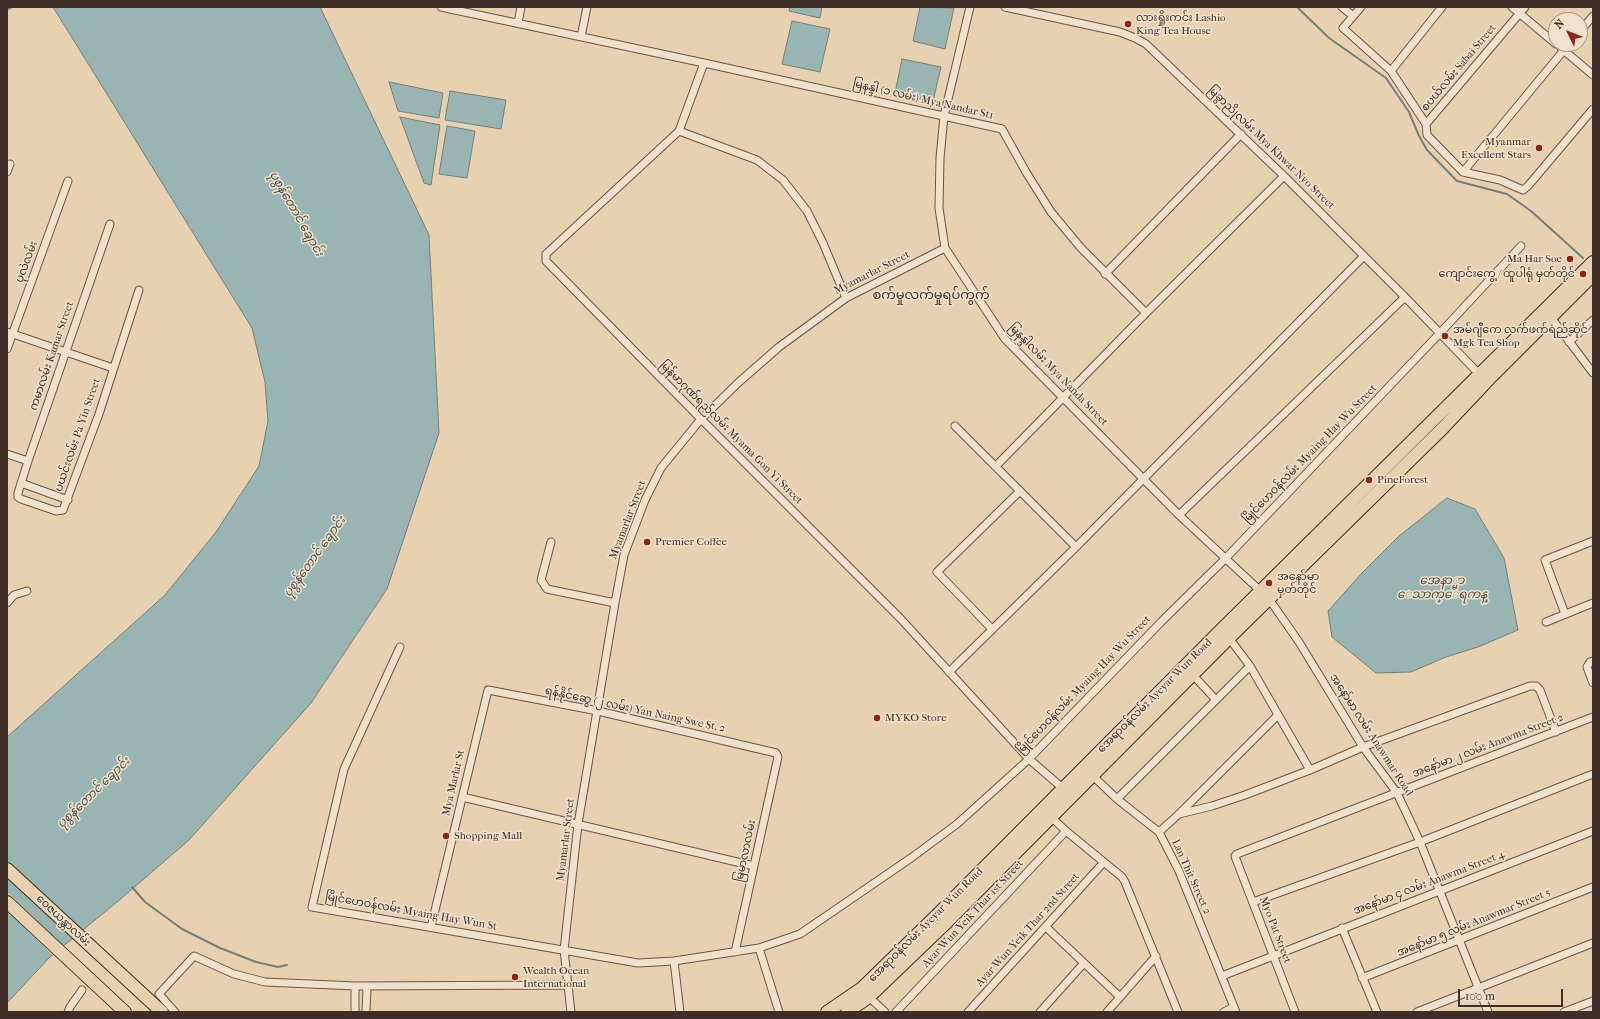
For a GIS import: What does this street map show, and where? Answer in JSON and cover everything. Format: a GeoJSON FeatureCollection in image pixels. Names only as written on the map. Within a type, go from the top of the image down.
{"type":"FeatureCollection","features":[{"type":"Feature","properties":{"kind":"main road"},"geometry":{"type":"LineString","coordinates":[[1547,313],[1593,262]]}},
{"type":"Feature","properties":{"kind":"main road"},"geometry":{"type":"LineString","coordinates":[[1547,313],[1593,275]]}},
{"type":"Feature","properties":{"kind":"main road","name":"အေရာဝန်လမ်း Ayeyar Wun Road"},"geometry":{"type":"LineString","coordinates":[[847,1012],[936,916],[1046,813],[1547,313]]}},
{"type":"Feature","properties":{"kind":"main road","name":"အေရာဝန်လမ်း Ayeyar Wun Road"},"geometry":{"type":"LineString","coordinates":[[1067,792],[1092,776],[1230,638],[1265,595]]}},
{"type":"Feature","properties":{"kind":"main road","name":"ဝေဇယန္တာလမ်း"},"geometry":{"type":"LineString","coordinates":[[7,869],[162,1012]]}},
{"type":"Feature","properties":{"kind":"main road"},"geometry":{"type":"LineString","coordinates":[[7,902],[125,1012]]}},
{"type":"Feature","properties":{"kind":"main road","name":"အေရာဝန်လမ်း Ayeyar Wun Road"},"geometry":{"type":"LineString","coordinates":[[827,1012],[866,993]]}},
{"type":"Feature","properties":{"kind":"street","name":"မြနန္ဒါ (၁ လမ်း) Mya Nandar St1"},"geometry":{"type":"LineString","coordinates":[[441,7],[1002,129],[1051,212],[1080,248],[1146,313]]}},
{"type":"Feature","properties":{"kind":"street"},"geometry":{"type":"LineString","coordinates":[[518,23],[521,7]]}},
{"type":"Feature","properties":{"kind":"street"},"geometry":{"type":"LineString","coordinates":[[581,37],[587,7]]}},
{"type":"Feature","properties":{"kind":"street","name":"မြနန္ဒါလမ်း Mya Nanda Street"},"geometry":{"type":"LineString","coordinates":[[970,7],[944,116],[940,158],[939,208],[945,248],[1005,339],[1179,515],[1265,595]]}},
{"type":"Feature","properties":{"kind":"street","name":"မြခွာညိုလမ်း Mya Khwar Nyo Street"},"geometry":{"type":"LineString","coordinates":[[1005,7],[1106,28],[1135,38],[1158,54],[1405,296],[1483,378]]}},
{"type":"Feature","properties":{"kind":"street"},"geometry":{"type":"LineString","coordinates":[[1342,7],[1353,16]]}},
{"type":"Feature","properties":{"kind":"street"},"geometry":{"type":"LineString","coordinates":[[1361,7],[1343,28],[1390,71],[1426,124],[1427,135],[1463,172],[1500,180],[1523,190],[1593,109]]}},
{"type":"Feature","properties":{"kind":"street"},"geometry":{"type":"LineString","coordinates":[[1390,71],[1442,7]]}},
{"type":"Feature","properties":{"kind":"street"},"geometry":{"type":"LineString","coordinates":[[1512,7],[1522,10],[1548,36]]}},
{"type":"Feature","properties":{"kind":"street","name":"စပယ်လမ်း Sabai Street"},"geometry":{"type":"LineString","coordinates":[[1426,124],[1522,10]]}},
{"type":"Feature","properties":{"kind":"street"},"geometry":{"type":"LineString","coordinates":[[1463,172],[1562,52]]}},
{"type":"Feature","properties":{"kind":"street"},"geometry":{"type":"LineString","coordinates":[[1566,52],[1593,76]]}},
{"type":"Feature","properties":{"kind":"street"},"geometry":{"type":"LineString","coordinates":[[704,63],[679,131],[757,160],[783,180],[807,211],[823,243],[846,298]]}},
{"type":"Feature","properties":{"kind":"street","name":"မြန်မာဂုဏ်ရည်လမ်း Myama Gon Yi Street"},"geometry":{"type":"LineString","coordinates":[[679,131],[546,254],[546,261],[701,419],[895,612],[1029,758],[1067,792]]}},
{"type":"Feature","properties":{"kind":"street"},"geometry":{"type":"LineString","coordinates":[[1105,274],[1241,134]]}},
{"type":"Feature","properties":{"kind":"street"},"geometry":{"type":"LineString","coordinates":[[7,172],[10,164]]}},
{"type":"Feature","properties":{"kind":"street"},"geometry":{"type":"LineString","coordinates":[[996,466],[1146,313],[1284,176]]}},
{"type":"Feature","properties":{"kind":"street","name":"ပုလဲလမ်း"},"geometry":{"type":"LineString","coordinates":[[7,350],[10,333],[68,181]]}},
{"type":"Feature","properties":{"kind":"street","name":"ကမာလမ်း Kamar Street"},"geometry":{"type":"LineString","coordinates":[[63,510],[56,511],[18,497],[28,461],[110,224]]}},
{"type":"Feature","properties":{"kind":"street","name":"မြိုင်ဟေဝန်လမ်း Myaing Hay Wu Street"},"geometry":{"type":"LineString","coordinates":[[564,950],[638,963],[674,961],[760,948],[800,934],[906,862],[957,824],[1029,758],[1162,621],[1225,559],[1521,246]]}},
{"type":"Feature","properties":{"kind":"street","name":"Myamarlar Street"},"geometry":{"type":"LineString","coordinates":[[571,1012],[564,950],[578,824],[624,555],[645,500],[661,468],[701,419],[739,382],[779,347],[846,298],[945,248]]}},
{"type":"Feature","properties":{"kind":"street"},"geometry":{"type":"LineString","coordinates":[[949,672],[1144,479],[1364,256]]}},
{"type":"Feature","properties":{"kind":"street","name":"ပယင်းလမ်း Pa Yin Street"},"geometry":{"type":"LineString","coordinates":[[63,510],[99,414],[139,290]]}},
{"type":"Feature","properties":{"kind":"street"},"geometry":{"type":"LineString","coordinates":[[1179,515],[1405,296]]}},
{"type":"Feature","properties":{"kind":"street"},"geometry":{"type":"LineString","coordinates":[[1547,313],[1593,373]]}},
{"type":"Feature","properties":{"kind":"street"},"geometry":{"type":"LineString","coordinates":[[1569,342],[1593,320]]}},
{"type":"Feature","properties":{"kind":"street"},"geometry":{"type":"LineString","coordinates":[[10,333],[113,368]]}},
{"type":"Feature","properties":{"kind":"street"},"geometry":{"type":"LineString","coordinates":[[955,426],[1076,547]]}},
{"type":"Feature","properties":{"kind":"street"},"geometry":{"type":"LineString","coordinates":[[7,454],[28,461]]}},
{"type":"Feature","properties":{"kind":"street"},"geometry":{"type":"LineString","coordinates":[[21,483],[68,500]]}},
{"type":"Feature","properties":{"kind":"street"},"geometry":{"type":"LineString","coordinates":[[992,629],[938,572],[1020,491]]}},
{"type":"Feature","properties":{"kind":"street"},"geometry":{"type":"LineString","coordinates":[[1565,614],[1545,560],[1593,541]]}},
{"type":"Feature","properties":{"kind":"street"},"geometry":{"type":"LineString","coordinates":[[551,542],[541,580],[547,589],[615,603]]}},
{"type":"Feature","properties":{"kind":"street"},"geometry":{"type":"LineString","coordinates":[[7,603],[14,595],[27,591]]}},
{"type":"Feature","properties":{"kind":"street","name":"အနော်မာ လမ်း Anawmar Road"},"geometry":{"type":"LineString","coordinates":[[1265,595],[1299,642],[1363,747],[1397,793],[1420,842],[1488,1012]]}},
{"type":"Feature","properties":{"kind":"street"},"geometry":{"type":"LineString","coordinates":[[1546,622],[1593,603]]}},
{"type":"Feature","properties":{"kind":"street"},"geometry":{"type":"LineString","coordinates":[[1230,638],[1250,666],[1310,770]]}},
{"type":"Feature","properties":{"kind":"street","name":"မြိုင်ဟေဝန်လမ်း Myaing Hay Wun St"},"geometry":{"type":"LineString","coordinates":[[400,647],[344,769],[312,907],[564,950]]}},
{"type":"Feature","properties":{"kind":"street"},"geometry":{"type":"LineString","coordinates":[[1592,661],[1587,667],[1593,683]]}},
{"type":"Feature","properties":{"kind":"street"},"geometry":{"type":"LineString","coordinates":[[1117,799],[1250,666]]}},
{"type":"Feature","properties":{"kind":"street"},"geometry":{"type":"LineString","coordinates":[[1193,674],[1216,700]]}},
{"type":"Feature","properties":{"kind":"street"},"geometry":{"type":"LineString","coordinates":[[1179,814],[1212,806],[1310,770],[1363,747],[1530,686],[1536,686],[1540,690],[1556,732]]}},
{"type":"Feature","properties":{"kind":"street","name":"ရန်နိုင်ဆွေ (၂ လမ်း) Yan Naing Swe St. 2"},"geometry":{"type":"LineString","coordinates":[[488,690],[598,711],[776,753],[777,755]]}},
{"type":"Feature","properties":{"kind":"street","name":"Mya Marlar St"},"geometry":{"type":"LineString","coordinates":[[431,927],[488,690]]}},
{"type":"Feature","properties":{"kind":"street"},"geometry":{"type":"LineString","coordinates":[[1159,832],[1278,715]]}},
{"type":"Feature","properties":{"kind":"street","name":"အနော်မာ ၂ လမ်း Anawma Street 2"},"geometry":{"type":"LineString","coordinates":[[1235,856],[1593,717]]}},
{"type":"Feature","properties":{"kind":"street","name":"မြမာလာလမ်း"},"geometry":{"type":"LineString","coordinates":[[735,952],[777,755]]}},
{"type":"Feature","properties":{"kind":"street"},"geometry":{"type":"LineString","coordinates":[[1253,902],[1420,842],[1593,774]]}},
{"type":"Feature","properties":{"kind":"street","name":"Lan Thit Street 2"},"geometry":{"type":"LineString","coordinates":[[1092,776],[1117,799],[1159,832],[1179,872],[1235,1010]]}},
{"type":"Feature","properties":{"kind":"street"},"geometry":{"type":"LineString","coordinates":[[462,797],[754,866]]}},
{"type":"Feature","properties":{"kind":"street"},"geometry":{"type":"LineString","coordinates":[[1046,813],[1122,877],[1178,1012]]}},
{"type":"Feature","properties":{"kind":"street","name":"Ayar Wun Yeik Thar 1st Street"},"geometry":{"type":"LineString","coordinates":[[896,1012],[1066,831]]}},
{"type":"Feature","properties":{"kind":"street","name":"အနော်မာ ၄ လမ်း Anawma Street 4"},"geometry":{"type":"LineString","coordinates":[[1222,976],[1593,831]]}},
{"type":"Feature","properties":{"kind":"street","name":"Myo Pat Street"},"geometry":{"type":"LineString","coordinates":[[1235,856],[1294,1012]]}},
{"type":"Feature","properties":{"kind":"street","name":"Ayar Wun Yeik Thar 2nd Street"},"geometry":{"type":"LineString","coordinates":[[968,1012],[1104,862]]}},
{"type":"Feature","properties":{"kind":"street","name":"အနော်မာ ၅ လမ်း Anawmar Street 5"},"geometry":{"type":"LineString","coordinates":[[1362,978],[1593,887]]}},
{"type":"Feature","properties":{"kind":"street"},"geometry":{"type":"LineString","coordinates":[[1046,927],[1120,997]]}},
{"type":"Feature","properties":{"kind":"street"},"geometry":{"type":"LineString","coordinates":[[1342,928],[1377,1012]]}},
{"type":"Feature","properties":{"kind":"street"},"geometry":{"type":"LineString","coordinates":[[1417,1012],[1593,943]]}},
{"type":"Feature","properties":{"kind":"street"},"geometry":{"type":"LineString","coordinates":[[760,948],[779,1012]]}},
{"type":"Feature","properties":{"kind":"street"},"geometry":{"type":"LineString","coordinates":[[175,1012],[159,994],[194,956],[234,974],[265,982],[354,986],[567,985]]}},
{"type":"Feature","properties":{"kind":"street"},"geometry":{"type":"LineString","coordinates":[[1107,1012],[1156,956]]}},
{"type":"Feature","properties":{"kind":"street"},"geometry":{"type":"LineString","coordinates":[[674,961],[680,1012]]}},
{"type":"Feature","properties":{"kind":"street"},"geometry":{"type":"LineString","coordinates":[[1040,1012],[1084,963]]}},
{"type":"Feature","properties":{"kind":"street"},"geometry":{"type":"LineString","coordinates":[[354,986],[355,1012]]}},
{"type":"Feature","properties":{"kind":"street"},"geometry":{"type":"LineString","coordinates":[[366,986],[366,1012]]}},
{"type":"Feature","properties":{"kind":"street"},"geometry":{"type":"LineString","coordinates":[[68,1012],[82,990]]}},
{"type":"Feature","properties":{"kind":"street"},"geometry":{"type":"LineString","coordinates":[[866,993],[885,1012]]}},
{"type":"Feature","properties":{"kind":"street"},"geometry":{"type":"LineString","coordinates":[[1564,1012],[1593,1001]]}},
{"type":"Feature","properties":{"kind":"street"},"geometry":{"type":"LineString","coordinates":[[1224,1012],[1235,1010]]}},
{"type":"Feature","properties":{"kind":"water","name":"ပုစွန်တောင် ချောင်း"},"geometry":{"type":"Polygon","coordinates":[[[53,7],[320,7],[429,235],[439,433],[387,589],[311,703],[189,840],[50,957],[7,1003],[7,737],[165,595],[216,532],[259,466],[268,421],[265,382],[252,328],[53,7]]]}},
{"type":"Feature","properties":{"kind":"water"},"geometry":{"type":"Polygon","coordinates":[[[790,7],[822,7],[820,18],[789,11],[790,7]]]}},
{"type":"Feature","properties":{"kind":"water"},"geometry":{"type":"Polygon","coordinates":[[[920,7],[954,8],[945,49],[913,41],[920,7]]]}},
{"type":"Feature","properties":{"kind":"water"},"geometry":{"type":"Polygon","coordinates":[[[792,21],[830,29],[820,72],[782,64],[792,21]]]}},
{"type":"Feature","properties":{"kind":"water"},"geometry":{"type":"Polygon","coordinates":[[[902,59],[941,67],[933,101],[895,93],[902,59]]]}},
{"type":"Feature","properties":{"kind":"water"},"geometry":{"type":"Polygon","coordinates":[[[389,82],[443,93],[439,118],[398,111],[389,82]]]}},
{"type":"Feature","properties":{"kind":"water"},"geometry":{"type":"Polygon","coordinates":[[[450,91],[506,100],[501,129],[445,120],[450,91]]]}},
{"type":"Feature","properties":{"kind":"water"},"geometry":{"type":"Polygon","coordinates":[[[400,117],[440,125],[431,185],[424,183],[400,117]]]}},
{"type":"Feature","properties":{"kind":"water"},"geometry":{"type":"Polygon","coordinates":[[[447,126],[475,131],[467,178],[439,174],[447,126]]]}},
{"type":"Feature","properties":{"kind":"water","name":"အေနာ္မာ ေသာက္ေရကန္"},"geometry":{"type":"Polygon","coordinates":[[[1447,498],[1475,509],[1504,558],[1518,630],[1478,647],[1446,657],[1411,672],[1376,673],[1332,637],[1328,611],[1362,573],[1399,536],[1447,498]]]}},
{"type":"Feature","properties":{"kind":"pier"},"geometry":{"type":"Polygon","coordinates":[[[7,892],[65,947],[54,956],[7,911],[7,892]]]}},
{"type":"Feature","properties":{"kind":"waterway"},"geometry":{"type":"LineString","coordinates":[[7,10],[12,7]]}},
{"type":"Feature","properties":{"kind":"waterway"},"geometry":{"type":"LineString","coordinates":[[1297,7],[1329,38],[1386,78],[1409,112],[1419,136],[1427,150],[1457,181],[1507,194],[1531,211],[1583,258]]}},
{"type":"Feature","properties":{"kind":"waterway"},"geometry":{"type":"LineString","coordinates":[[132,887],[145,902],[182,929],[220,948],[256,962],[278,967],[287,965]]}},
{"type":"Feature","properties":{"kind":"place","name":"လားရှိုးကင်း Lashio King Tea House"},"geometry":{"type":"Point","coordinates":[1128,24]}},
{"type":"Feature","properties":{"kind":"place","name":"Myanmar Excellent Stars"},"geometry":{"type":"Point","coordinates":[1539,148]}},
{"type":"Feature","properties":{"kind":"place","name":"Ma Har Soe"},"geometry":{"type":"Point","coordinates":[1570,259]}},
{"type":"Feature","properties":{"kind":"place","name":"ကျောင်းကွေ့ / ထူပါရုံ မှတ်တိုင်"},"geometry":{"type":"Point","coordinates":[1583,274]}},
{"type":"Feature","properties":{"kind":"place","name":"အမ်ဂျီကေ လက်ဖက်ရည်ဆိုင် Mgk Tea Shop"},"geometry":{"type":"Point","coordinates":[1445,336]}},
{"type":"Feature","properties":{"kind":"place","name":"PineForest"},"geometry":{"type":"Point","coordinates":[1369,480]}},
{"type":"Feature","properties":{"kind":"place","name":"Premier Coffee"},"geometry":{"type":"Point","coordinates":[647,542]}},
{"type":"Feature","properties":{"kind":"place","name":"အနော်မာ မှတ်တိုင်"},"geometry":{"type":"Point","coordinates":[1269,583]}},
{"type":"Feature","properties":{"kind":"place","name":"MYKO Store"},"geometry":{"type":"Point","coordinates":[877,718]}},
{"type":"Feature","properties":{"kind":"place","name":"Shopping Mall"},"geometry":{"type":"Point","coordinates":[446,836]}},
{"type":"Feature","properties":{"kind":"place","name":"Wealth Ocean International"},"geometry":{"type":"Point","coordinates":[515,977]}},
{"type":"Feature","properties":{"kind":"district","name":"စက်မှုလက်မှုရပ်ကွက်"},"geometry":{"type":"Point","coordinates":[931,296]}}]}
